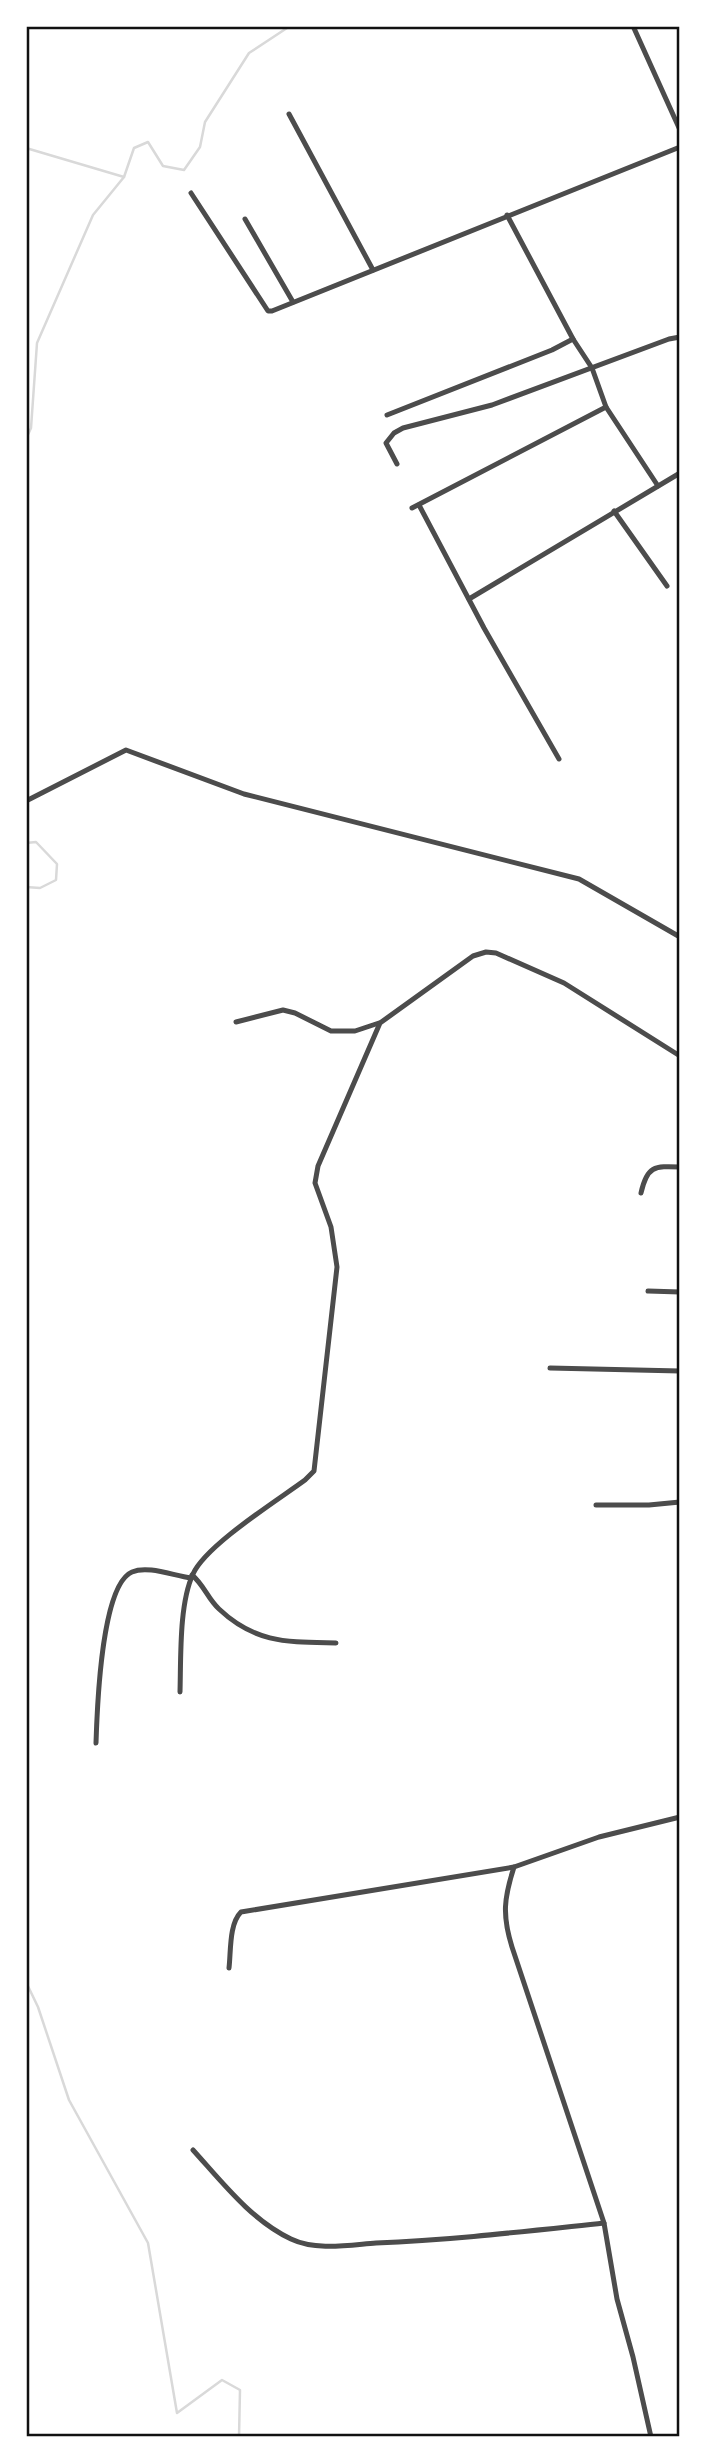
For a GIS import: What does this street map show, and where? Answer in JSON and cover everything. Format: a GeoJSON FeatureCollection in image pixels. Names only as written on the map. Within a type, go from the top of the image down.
{"type":"FeatureCollection","features":[{"type":"Feature","properties":{"kind":"street"},"geometry":{"type":"LineString","coordinates":[[633,26],[680,130]]}},
{"type":"Feature","properties":{"kind":"street"},"geometry":{"type":"LineString","coordinates":[[289,114],[373,270]]}},
{"type":"Feature","properties":{"kind":"street"},"geometry":{"type":"LineString","coordinates":[[191,193],[268,311],[680,146]]}},
{"type":"Feature","properties":{"kind":"street"},"geometry":{"type":"LineString","coordinates":[[507,215],[573,339],[592,368],[606,407],[657,486]]}},
{"type":"Feature","properties":{"kind":"street"},"geometry":{"type":"LineString","coordinates":[[245,219],[293,302]]}},
{"type":"Feature","properties":{"kind":"street"},"geometry":{"type":"LineString","coordinates":[[397,464],[386,443],[394,433],[403,428],[492,405],[680,337]]}},
{"type":"Feature","properties":{"kind":"street"},"geometry":{"type":"LineString","coordinates":[[387,415],[552,350],[573,339]]}},
{"type":"Feature","properties":{"kind":"street"},"geometry":{"type":"LineString","coordinates":[[412,508],[606,407]]}},
{"type":"Feature","properties":{"kind":"street"},"geometry":{"type":"LineString","coordinates":[[469,599],[680,473]]}},
{"type":"Feature","properties":{"kind":"street"},"geometry":{"type":"LineString","coordinates":[[419,505],[559,759]]}},
{"type":"Feature","properties":{"kind":"street"},"geometry":{"type":"LineString","coordinates":[[614,511],[667,586]]}},
{"type":"Feature","properties":{"kind":"street"},"geometry":{"type":"LineString","coordinates":[[26,800],[126,750],[244,794],[579,879],[680,937]]}},
{"type":"Feature","properties":{"kind":"street"},"geometry":{"type":"LineString","coordinates":[[236,1022],[283,1010],[331,1031],[355,1031],[380,1023],[473,956],[492,952],[574,988],[680,1056]]}},
{"type":"Feature","properties":{"kind":"street"},"geometry":{"type":"LineString","coordinates":[[180,1692],[182,1631],[196,1567],[231,1534],[314,1471],[337,1267],[331,1227],[315,1178],[380,1023]]}},
{"type":"Feature","properties":{"kind":"street"},"geometry":{"type":"LineString","coordinates":[[641,1193],[645,1176],[653,1169],[680,1167]]}},
{"type":"Feature","properties":{"kind":"street"},"geometry":{"type":"LineString","coordinates":[[648,1291],[680,1292]]}},
{"type":"Feature","properties":{"kind":"street"},"geometry":{"type":"LineString","coordinates":[[551,1368],[680,1371]]}},
{"type":"Feature","properties":{"kind":"street"},"geometry":{"type":"LineString","coordinates":[[596,1506],[680,1502]]}},
{"type":"Feature","properties":{"kind":"street"},"geometry":{"type":"LineString","coordinates":[[96,1743],[98,1689],[106,1626],[119,1587],[128,1574],[138,1570],[192,1576],[220,1610],[260,1637],[280,1641],[336,1643]]}},
{"type":"Feature","properties":{"kind":"street"},"geometry":{"type":"LineString","coordinates":[[229,1968],[234,1925],[236,1917],[242,1912],[514,1867],[599,1837],[680,1817]]}},
{"type":"Feature","properties":{"kind":"street"},"geometry":{"type":"LineString","coordinates":[[514,1867],[505,1901],[504,1914],[508,1933],[604,2223],[617,2299],[634,2357],[651,2437]]}},
{"type":"Feature","properties":{"kind":"street"},"geometry":{"type":"LineString","coordinates":[[193,2150],[236,2197],[264,2221],[303,2243],[334,2245],[424,2241],[604,2223]]}},
{"type":"Feature","properties":{"kind":"waterway"},"geometry":{"type":"LineString","coordinates":[[26,439],[31,428],[37,343],[93,215],[124,177],[134,148],[148,142],[163,166],[184,170],[200,147],[205,122],[249,53],[290,26]]}},
{"type":"Feature","properties":{"kind":"waterway"},"geometry":{"type":"LineString","coordinates":[[26,148],[124,177]]}},
{"type":"Feature","properties":{"kind":"waterway"},"geometry":{"type":"LineString","coordinates":[[26,843],[36,842],[57,864],[56,880],[40,888],[26,887]]}},
{"type":"Feature","properties":{"kind":"waterway"},"geometry":{"type":"LineString","coordinates":[[26,1982],[38,2007],[69,2100],[148,2243],[177,2413],[222,2380],[240,2390],[239,2437]]}}]}
